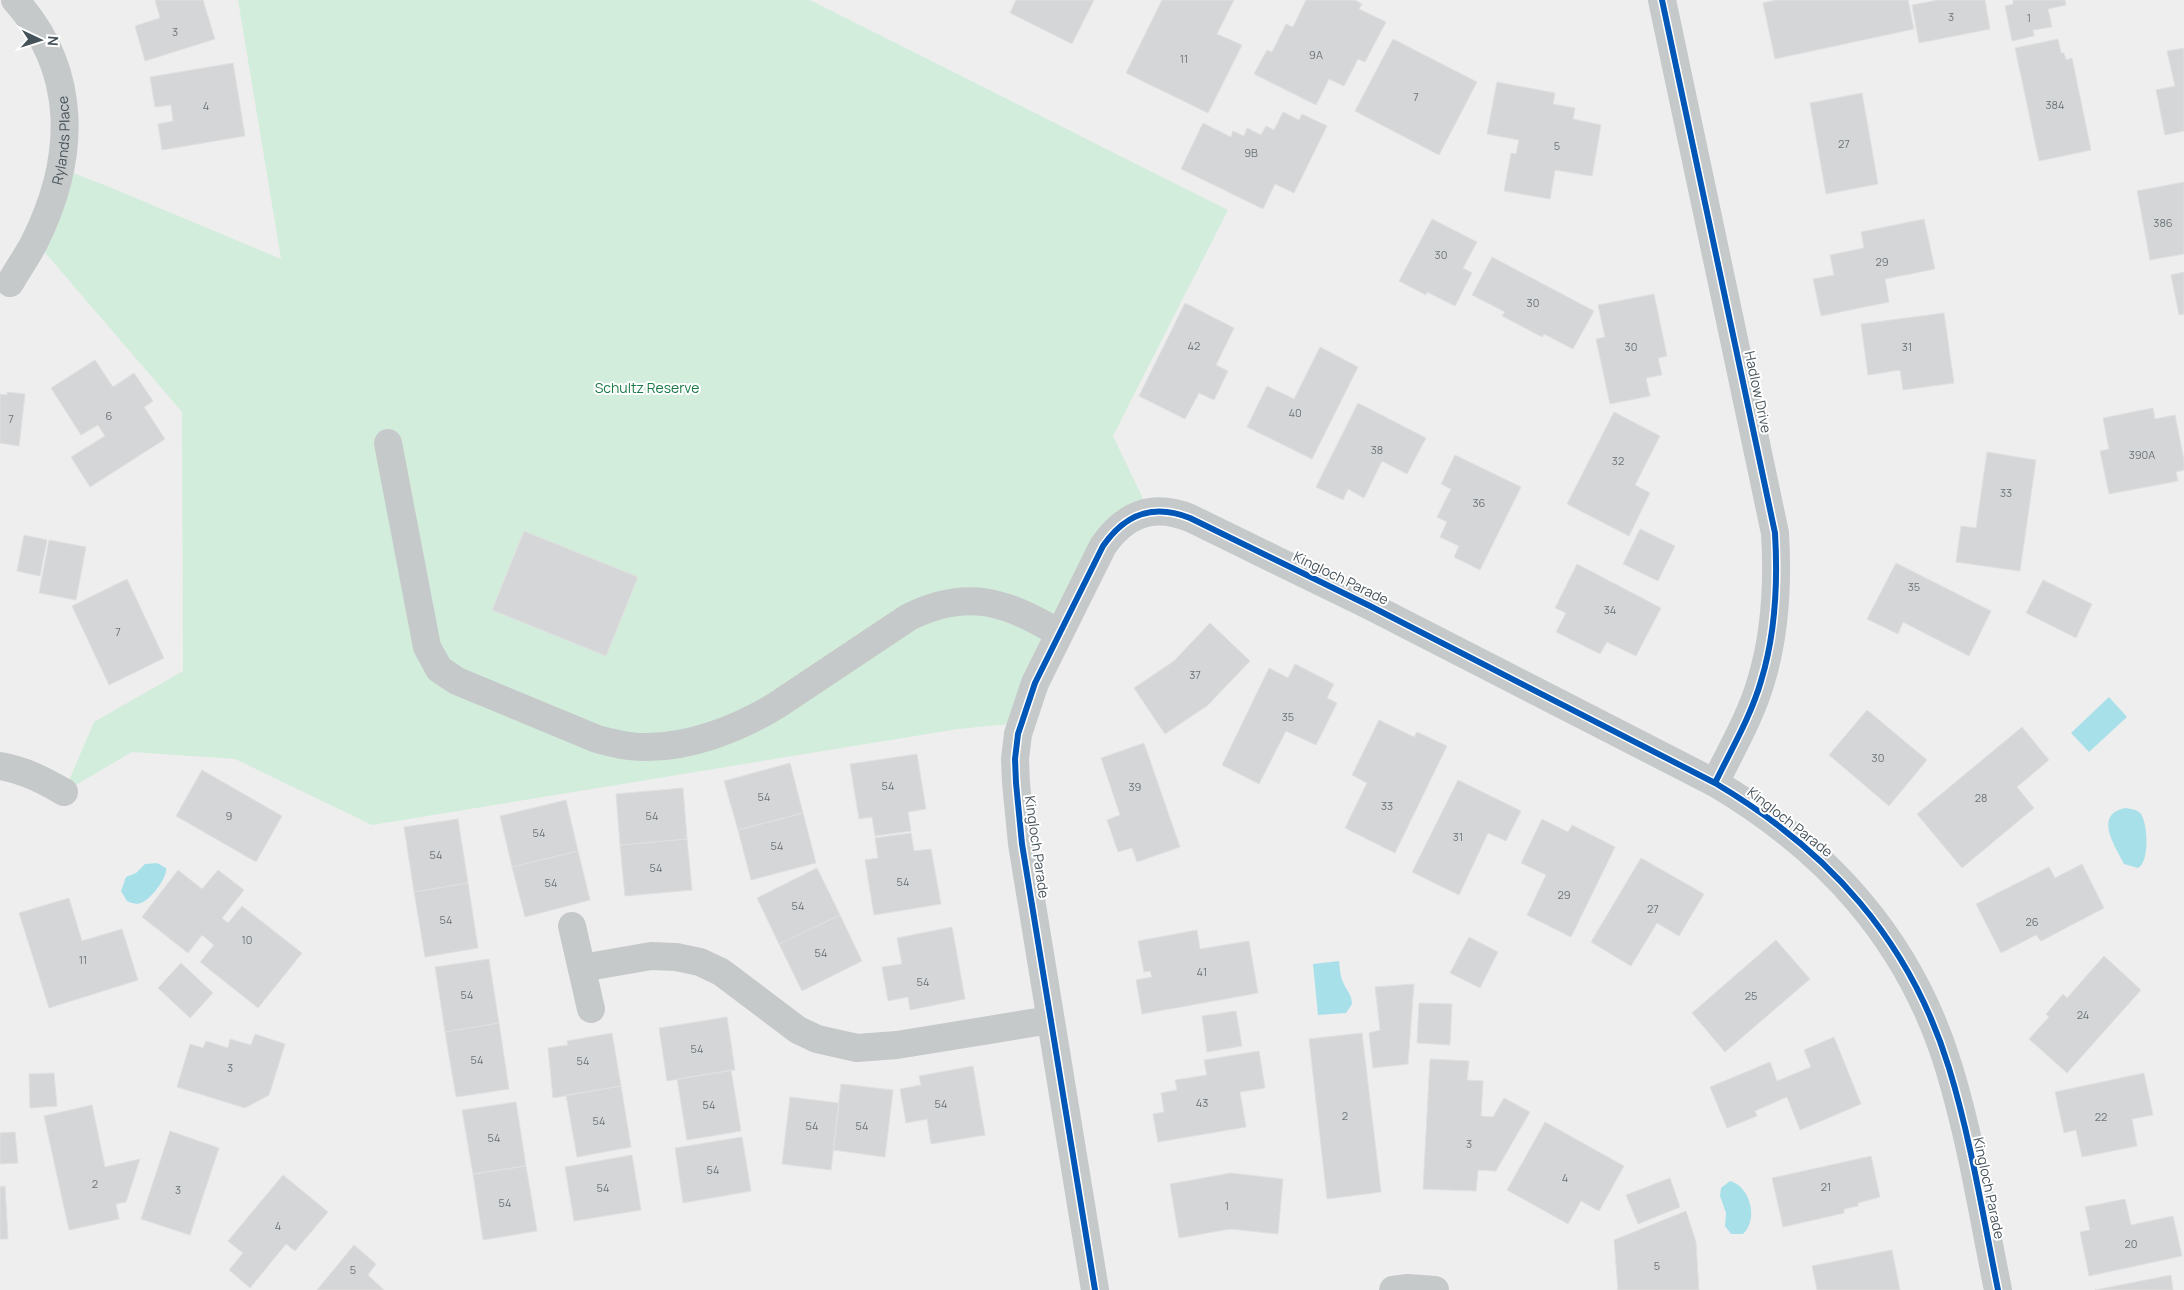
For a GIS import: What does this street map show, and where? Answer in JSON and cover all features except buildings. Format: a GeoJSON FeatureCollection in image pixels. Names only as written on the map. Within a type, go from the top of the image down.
{"type":"FeatureCollection","features":[{"type":"Feature","properties":{"kind":"street","name":"Rylands Place"},"geometry":{"type":"LineString","coordinates":[[10,283],[35,241],[45,216],[60,168],[64,144],[64,109],[61,83],[54,62],[36,27],[15,0]]}},
{"type":"Feature","properties":{"kind":"street","name":"Hadlow Drive"},"geometry":{"type":"LineString","coordinates":[[1662,0],[1776,541],[1776,603],[1770,646],[1761,682],[1715,783]]}},
{"type":"Feature","properties":{"kind":"street"},"geometry":{"type":"LineString","coordinates":[[388,443],[427,647],[439,669],[457,681],[597,739],[643,747],[670,746],[696,740],[735,727],[756,718],[777,705],[909,617],[927,608],[967,601],[988,601],[1009,606],[1028,614],[1059,632]]}},
{"type":"Feature","properties":{"kind":"street","name":"Kingloch Parade"},"geometry":{"type":"LineString","coordinates":[[1095,1290],[1020,826],[1016,759],[1018,734],[1026,708],[1059,632],[1103,546],[1112,534],[1134,517],[1149,511],[1178,513],[1370,606],[1715,783],[1767,816],[1796,838],[1838,876],[1878,924],[1910,976],[1936,1033],[1959,1101],[1998,1290]]}},
{"type":"Feature","properties":{"kind":"street"},"geometry":{"type":"LineString","coordinates":[[0,766],[32,774],[64,792]]}},
{"type":"Feature","properties":{"kind":"street"},"geometry":{"type":"LineString","coordinates":[[572,926],[591,1009]]}},
{"type":"Feature","properties":{"kind":"street"},"geometry":{"type":"LineString","coordinates":[[582,968],[651,956],[676,957],[700,962],[722,972],[798,1030],[817,1039],[857,1048],[897,1045],[1050,1020]]}},
{"type":"Feature","properties":{"kind":"street"},"geometry":{"type":"LineString","coordinates":[[1392,1290],[1408,1288],[1434,1290]]}},
{"type":"Feature","properties":{"kind":"green space","name":"Schultz Reserve"},"geometry":{"type":"Polygon","coordinates":[[[238,0],[810,0],[1228,210],[1113,436],[1149,511],[1133,517],[1021,723],[958,729],[372,825],[235,759],[132,752],[64,792],[94,722],[183,671],[182,412],[35,241],[60,168],[281,259],[238,0]]]}},
{"type":"Feature","properties":{"kind":"water"},"geometry":{"type":"Polygon","coordinates":[[[2109,697],[2127,717],[2089,752],[2071,733],[2109,697]]]}},
{"type":"Feature","properties":{"kind":"water"},"geometry":{"type":"Polygon","coordinates":[[[2125,808],[2133,809],[2140,813],[2145,824],[2146,850],[2142,864],[2138,868],[2124,864],[2109,832],[2108,824],[2110,817],[2115,812],[2125,808]]]}},
{"type":"Feature","properties":{"kind":"water"},"geometry":{"type":"Polygon","coordinates":[[[157,863],[166,868],[162,882],[141,903],[135,904],[127,901],[121,891],[126,877],[136,873],[145,864],[157,863]]]}},
{"type":"Feature","properties":{"kind":"water"},"geometry":{"type":"Polygon","coordinates":[[[1339,961],[1341,977],[1350,995],[1352,1004],[1346,1013],[1318,1015],[1313,964],[1339,961]]]}},
{"type":"Feature","properties":{"kind":"water"},"geometry":{"type":"Polygon","coordinates":[[[1730,1181],[1743,1189],[1750,1204],[1751,1220],[1743,1234],[1731,1234],[1725,1226],[1726,1213],[1720,1196],[1721,1188],[1730,1181]]]}},
{"type":"Feature","properties":{"kind":"cycle path"},"geometry":{"type":"LineString","coordinates":[[1662,0],[1775,533],[1775,607],[1766,663],[1752,707],[1715,783]]}},
{"type":"Feature","properties":{"kind":"cycle path"},"geometry":{"type":"LineString","coordinates":[[1095,1290],[1022,844],[1015,759],[1018,734],[1035,683],[1103,546],[1130,519],[1152,512],[1177,514],[1190,518],[1370,606],[1715,783],[1756,809],[1794,838],[1828,869],[1860,903],[1888,939],[1912,979],[1932,1022],[1949,1068],[1964,1123],[1998,1290]]}}]}
